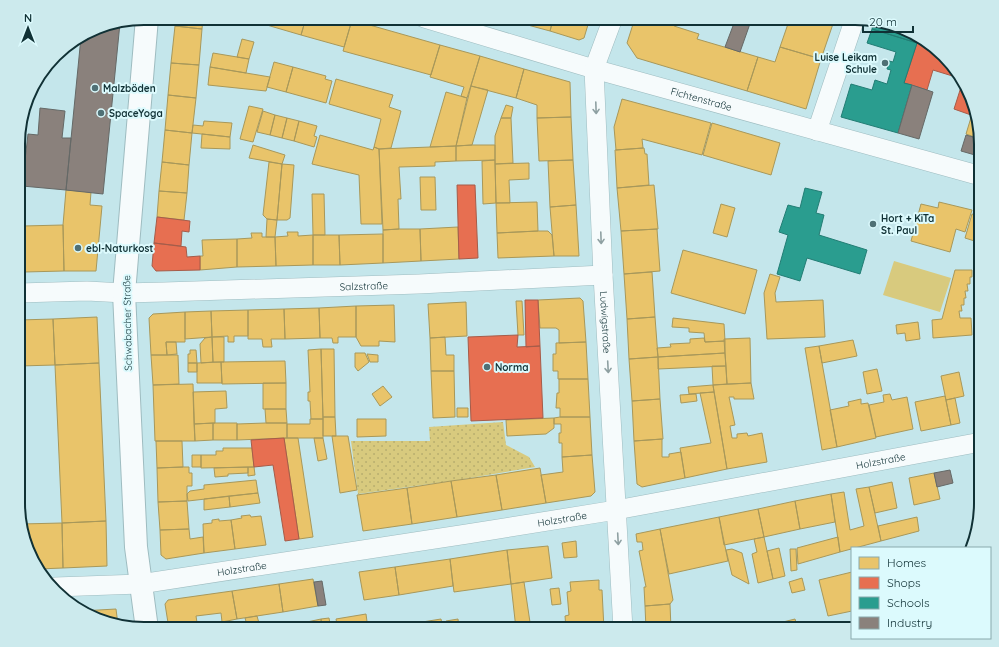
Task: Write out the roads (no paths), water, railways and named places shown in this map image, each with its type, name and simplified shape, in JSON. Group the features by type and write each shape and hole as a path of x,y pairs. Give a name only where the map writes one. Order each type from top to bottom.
{"main road":[{"name":"Schwabacher Straße","path":"146,25 124,293 136,547 146,622"}],"street":[{"name":"Fichtenstraße","path":"447,25 594,69 974,174"},
{"name":"Ludwigstraße","path":"610,25 594,69 603,275 623,622"},
{"path":"818,131 853,25"},
{"name":"Salzstraße","path":"25,293 87,291 124,293 419,284 603,275"},
{"name":"Holzstraße","path":"61,587 140,584 616,510 974,443"}],"place":[{"name":"Luise Leikam Schule","path":"885,63"},
{"name":"Malzböden","path":"95,88"},
{"name":"SpaceYoga","path":"101,113"},
{"name":"Hort + KiTa St. Paul","path":"873,224"},
{"name":"ebl-Naturkost","path":"78,248"},
{"name":"Norma","path":"487,367"}]}
